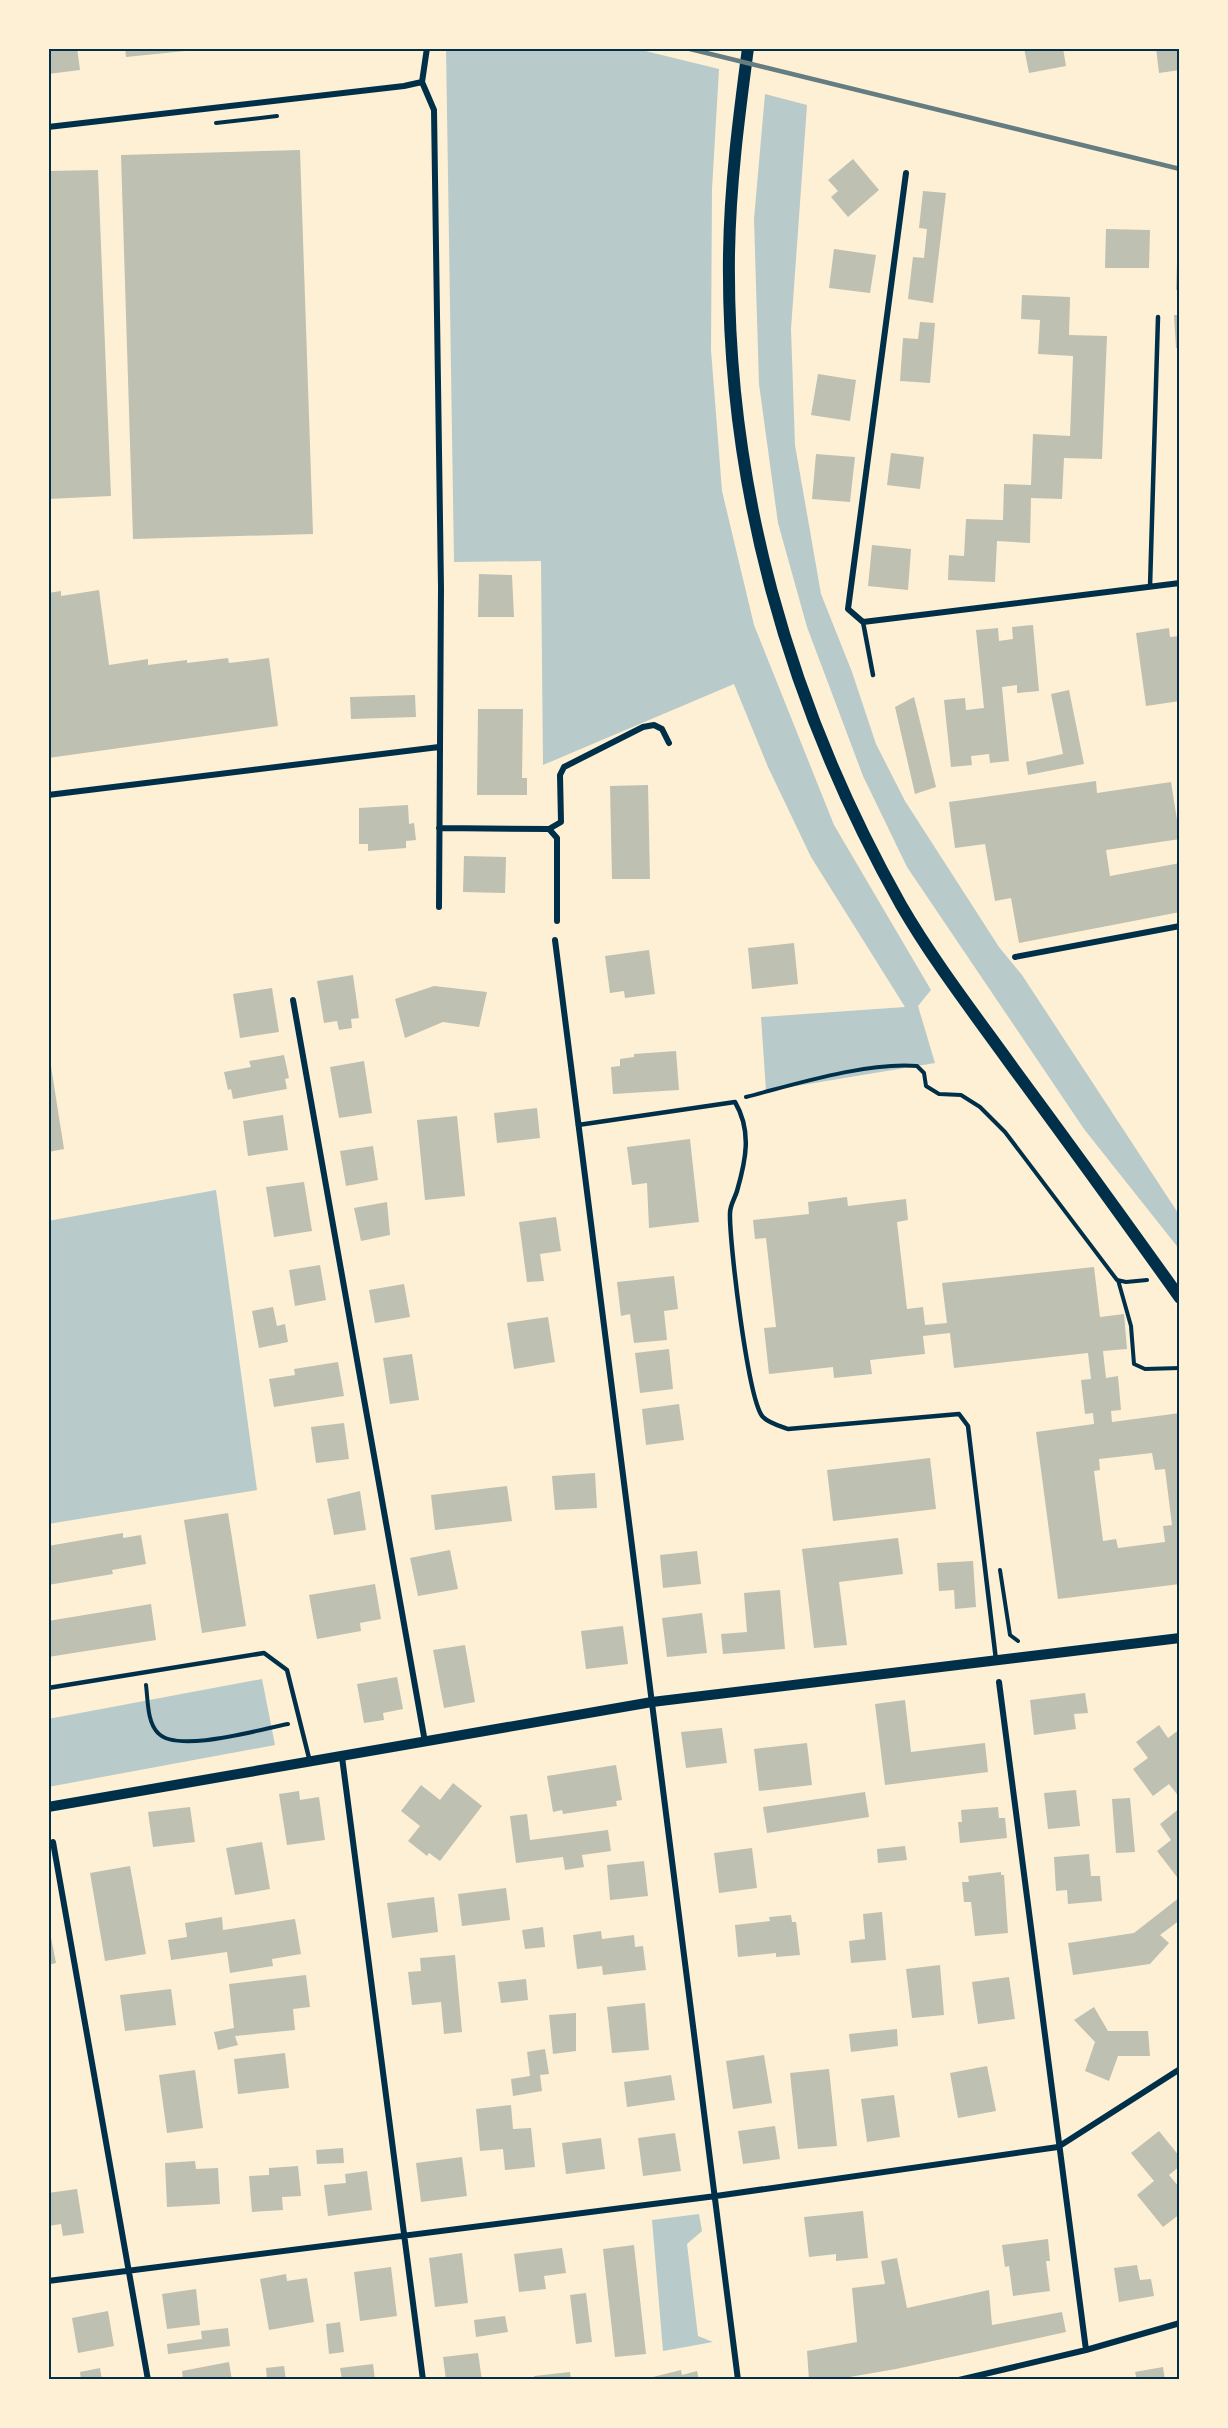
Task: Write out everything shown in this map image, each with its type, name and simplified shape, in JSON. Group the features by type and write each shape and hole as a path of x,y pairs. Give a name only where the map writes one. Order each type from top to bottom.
{"main road":[{"path":"748,48 731,197 729,256 734,386 751,512 767,579 815,727 837,777 903,907 973,1012 1180,1298"}],"street":[{"path":"427,48 422,82 434,110 441,588 439,907"},
{"path":"48,127 258,104 422,82"},
{"path":"906,173 848,609 863,622 1180,584"},
{"path":"439,828 549,829 561,822 560,776 564,767 642,727 654,725 662,729 669,743"},
{"path":"48,795 439,747"},
{"path":"549,829 557,838 557,921"},
{"path":"1015,957 1180,926"},
{"path":"555,940 738,2380"},
{"path":"293,1000 425,1742"},
{"path":"48,1807 652,1702 1180,1638"},
{"path":"999,1682 1033,1925 1058,2147 1086,2350"},
{"path":"342,1757 423,2380"},
{"path":"53,1842 148,2380"},
{"path":"48,2281 716,2196 1058,2147 1180,2069"},
{"path":"959,2380 1086,2350 1180,2323"}],"lane":[{"path":"1150,587 1158,317"},
{"path":"863,622 873,675"},
{"path":"578,1125 735,1102 744,1123 747,1155 730,1210 730,1226 753,1394 762,1416 788,1429 959,1414 968,1426 996,1660"},
{"path":"48,1688 264,1653 287,1670 311,1763"}],"path":[{"path":"735,1102 818,1079 885,1068 917,1066 924,1073 926,1086 939,1094 962,1095 980,1107 1005,1132 1117,1280 1131,1326 1134,1364 1145,1369 1180,1368"},
{"path":"1117,1280 1126,1282 1151,1279"},
{"path":"999,1560 1010,1635 1018,1641 1028,1640"},
{"path":"145,1672 149,1714 158,1733 171,1741 189,1742 300,1722"}],"shaded area":[{"path":"446,48 633,48 719,69 712,189 711,350 722,491 754,625 834,825 931,990 918,1006 935,1063 766,1091 761,1017 905,1007 811,857 768,767 734,684 543,765 541,561 454,562"},
{"path":"765,94 807,105 791,329 795,445 821,594 852,672 876,744 905,801 999,947 1022,975 1180,1216 1180,1250 1084,1129 907,867 863,776 807,627 778,523 759,384 754,219"},
{"path":"216,1190 257,1490 48,1524 48,1221"},
{"path":"262,1679 275,1745 48,1787 48,1719"},
{"path":"699,2214 702,2231 687,2244 698,2336 713,2342 663,2351 652,2220"}],"building":[{"path":"48,48 77,48 80,70 48,74"},
{"path":"125,48 195,48 195,50 126,57"},
{"path":"1024,48 1063,48 1066,66 1029,73"},
{"path":"1156,48 1180,48 1180,70 1159,73"},
{"path":"300,150 313,534 133,539 121,155"},
{"path":"853,159 879,190 848,217 831,197 838,191 828,180"},
{"path":"98,170 111,496 48,499 48,171"},
{"path":"923,191 946,193 933,303 908,299 913,257 924,258 927,229 919,228"},
{"path":"1106,229 1150,230 1149,268 1105,268"},
{"path":"1178,236 1180,236 1180,290 1176,290"},
{"path":"834,249 876,255 870,293 829,288"},
{"path":"1022,295 1070,297 1069,335 1107,336 1102,459 1064,458 1062,499 1031,498 1030,543 997,541 995,582 948,580 949,555 964,556 966,519 1003,520 1004,484 1031,485 1033,434 1070,436 1073,356 1038,354 1040,320 1021,319"},
{"path":"1174,315 1180,315 1180,348 1176,348"},
{"path":"920,322 935,323 930,383 900,381 903,338 918,339"},
{"path":"818,374 856,380 850,421 811,415"},
{"path":"891,453 924,457 920,489 887,485"},
{"path":"816,454 855,457 850,502 812,499"},
{"path":"872,545 911,549 908,590 868,586"},
{"path":"479,574 512,575 514,617 478,617"},
{"path":"99,590 109,665 148,659 148,665 187,660 187,663 228,658 229,663 269,658 278,726 48,758 48,593 61,591 61,596"},
{"path":"1033,625 1039,691 1017,693 1017,685 1002,687 1009,761 990,763 989,754 971,756 972,765 951,767 944,700 965,698 966,710 984,708 976,630 998,628 999,641 1013,639 1012,627"},
{"path":"1169,628 1170,637 1180,636 1180,701 1146,706 1136,633"},
{"path":"1069,690 1084,764 1028,775 1026,762 1063,754 1051,694"},
{"path":"415,695 416,717 351,719 350,697"},
{"path":"914,697 936,787 915,794 895,707"},
{"path":"478,709 523,709 522,778 527,778 527,795 477,795"},
{"path":"1096,781 1097,793 1171,782 1180,839 1106,850 1110,876 1180,863 1180,912 1019,943 1011,898 995,901 985,844 955,848 949,802"},
{"path":"648,785 650,879 612,879 610,786"},
{"path":"408,805 409,824 414,823 416,840 406,841 406,848 368,851 368,844 359,844 359,808"},
{"path":"464,856 506,857 505,893 463,892"},
{"path":"794,943 798,984 752,989 748,948"},
{"path":"649,950 655,994 625,998 624,991 610,993 605,956"},
{"path":"353,975 359,1018 351,1019 352,1028 339,1030 337,1021 324,1023 317,981"},
{"path":"434,986 487,992 479,1027 443,1022 405,1038 395,999"},
{"path":"272,988 279,1032 240,1038 233,994"},
{"path":"48,1047 64,1149 48,1152"},
{"path":"676,1051 679,1090 613,1094 611,1067 620,1066 620,1059 634,1057 634,1054"},
{"path":"284,1055 289,1078 285,1079 287,1089 233,1099 231,1089 228,1090 224,1072 251,1067 249,1061"},
{"path":"364,1061 372,1113 339,1118 330,1067"},
{"path":"537,1108 540,1138 497,1143 494,1113"},
{"path":"283,1115 288,1150 248,1156 243,1121"},
{"path":"457,1116 465,1196 425,1200 417,1120"},
{"path":"690,1139 699,1222 649,1228 647,1183 632,1185 627,1147"},
{"path":"373,1146 378,1180 346,1186 340,1151"},
{"path":"304,1182 312,1231 274,1237 266,1187"},
{"path":"847,1197 848,1206 906,1199 908,1220 897,1222 907,1309 923,1307 925,1325 947,1323 942,1283 1094,1267 1100,1317 1124,1314 1127,1349 1103,1351 1106,1378 1118,1376 1121,1410 1111,1411 1112,1422 1180,1413 1180,1584 1058,1599 1036,1432 1094,1424 1093,1413 1085,1414 1081,1380 1091,1379 1088,1353 954,1368 950,1333 923,1336 925,1354 870,1360 872,1374 834,1378 833,1367 769,1374 764,1328 776,1327 766,1238 755,1239 753,1220 809,1214 808,1202","holes":["1152,1453 1155,1470 1165,1469 1172,1525 1163,1526 1165,1542 1118,1548 1116,1539 1103,1541 1094,1471 1100,1470 1099,1459"]},
{"path":"387,1202 390,1235 361,1241 354,1208"},
{"path":"556,1217 561,1251 540,1254 544,1281 527,1282 519,1222"},
{"path":"320,1265 326,1300 295,1306 289,1270"},
{"path":"674,1276 678,1309 664,1311 667,1340 634,1343 630,1314 621,1316 617,1282"},
{"path":"404,1284 410,1317 375,1323 369,1290"},
{"path":"273,1307 277,1326 285,1324 288,1342 259,1348 252,1311"},
{"path":"548,1317 555,1362 514,1369 507,1323"},
{"path":"669,1349 673,1389 640,1393 635,1353"},
{"path":"412,1354 419,1400 390,1404 383,1358"},
{"path":"338,1362 344,1396 274,1407 269,1379 295,1375 294,1369"},
{"path":"679,1404 684,1440 646,1445 642,1409"},
{"path":"344,1423 349,1459 316,1463 311,1427"},
{"path":"930,1458 936,1509 833,1521 827,1470"},
{"path":"595,1473 597,1508 555,1510 552,1476"},
{"path":"507,1486 512,1521 435,1530 431,1495"},
{"path":"360,1491 366,1530 334,1535 327,1499"},
{"path":"228,1513 246,1626 202,1633 184,1520"},
{"path":"123,1533 123,1538 141,1535 146,1564 112,1570 113,1574 48,1585 48,1546"},
{"path":"898,1538 903,1574 839,1582 847,1645 814,1648 802,1549"},
{"path":"450,1550 458,1589 418,1596 410,1558"},
{"path":"697,1551 701,1584 663,1588 660,1555"},
{"path":"973,1561 976,1607 955,1609 954,1590 939,1591 937,1563"},
{"path":"375,1584 381,1619 360,1623 361,1631 317,1639 309,1595"},
{"path":"780,1590 785,1649 723,1654 721,1634 747,1632 744,1593"},
{"path":"151,1604 156,1640 48,1657 48,1621"},
{"path":"702,1613 707,1653 667,1657 662,1618"},
{"path":"623,1626 628,1664 586,1669 581,1631"},
{"path":"465,1645 475,1702 444,1708 433,1650"},
{"path":"397,1677 403,1709 383,1713 384,1720 364,1723 357,1684"},
{"path":"1085,1693 1088,1713 1074,1714 1076,1729 1034,1735 1030,1700"},
{"path":"905,1700 911,1752 985,1743 988,1772 885,1785 875,1704"},
{"path":"1159,1725 1168,1738 1180,1729 1180,1798 1169,1784 1153,1796 1133,1769 1148,1758 1136,1742"},
{"path":"722,1728 727,1763 686,1768 681,1732"},
{"path":"807,1743 812,1785 759,1791 754,1749"},
{"path":"616,1765 622,1800 616,1801 617,1806 563,1814 562,1810 553,1812 547,1776"},
{"path":"453,1783 482,1806 440,1861 429,1853 427,1856 408,1841 420,1826 401,1811 421,1785 440,1800"},
{"path":"1076,1790 1080,1826 1048,1829 1044,1793"},
{"path":"299,1791 300,1800 319,1797 325,1840 287,1845 279,1794"},
{"path":"865,1792 869,1817 767,1833 763,1807"},
{"path":"1130,1798 1135,1852 1116,1853 1112,1799"},
{"path":"190,1807 195,1842 153,1847 148,1812"},
{"path":"998,1807 999,1818 1005,1818 1007,1838 960,1843 958,1822 962,1822 961,1810"},
{"path":"1180,1808 1180,1875 1177,1877 1157,1851 1171,1840 1160,1824"},
{"path":"527,1814 530,1840 608,1830 611,1851 582,1855 584,1867 565,1870 563,1857 516,1863 510,1816"},
{"path":"262,1842 270,1889 235,1895 226,1848"},
{"path":"905,1846 907,1860 878,1863 877,1849"},
{"path":"752,1848 757,1888 719,1893 714,1853"},
{"path":"1089,1854 1091,1876 1100,1876 1102,1901 1068,1904 1067,1890 1056,1891 1054,1857"},
{"path":"644,1861 648,1896 610,1900 607,1865"},
{"path":"130,1866 146,1954 105,1961 90,1873"},
{"path":"1001,1872 1001,1875 1004,1875 1008,1933 975,1936 971,1902 964,1902 962,1882 969,1882 968,1876"},
{"path":"506,1888 510,1920 462,1926 458,1894"},
{"path":"434,1897 438,1932 392,1938 387,1903"},
{"path":"1180,1897 1180,1920 1160,1935 1169,1943 1150,1964 1073,1975 1068,1943 1134,1933"},
{"path":"882,1912 886,1960 851,1963 849,1941 865,1939 863,1914"},
{"path":"791,1915 792,1922 796,1922 800,1955 776,1957 776,1953 738,1957 735,1925 770,1921 769,1917"},
{"path":"222,1917 223,1930 295,1919 301,1954 272,1959 273,1966 230,1973 227,1952 171,1960 168,1940 187,1937 185,1923"},
{"path":"48,1922 56,1963 48,1965"},
{"path":"543,1927 545,1947 525,1949 522,1930"},
{"path":"601,1931 602,1939 634,1935 635,1947 643,1946 646,1970 603,1975 602,1966 577,1969 573,1935"},
{"path":"455,1955 462,2032 444,2034 441,2002 412,2005 408,1972 421,1971 420,1958"},
{"path":"940,1965 944,2015 912,2018 906,1969"},
{"path":"306,1975 310,2007 293,2009 295,2030 235,2036 238,2045 218,2050 214,2032 234,2028 229,1984"},
{"path":"1009,1977 1015,2019 978,2024 972,1982"},
{"path":"526,1979 528,2000 501,2003 498,1982"},
{"path":"171,1989 176,2025 125,2031 120,1995"},
{"path":"645,2003 649,2050 612,2053 607,2007"},
{"path":"1094,2007 1108,2031 1148,2031 1150,2056 1118,2056 1109,2081 1085,2071 1095,2042 1074,2020"},
{"path":"576,2013 576,2051 553,2054 549,2015"},
{"path":"897,2029 898,2046 851,2052 849,2034"},
{"path":"545,2049 549,2074 540,2075 542,2091 513,2096 511,2079 530,2076 527,2052"},
{"path":"285,2053 289,2088 238,2094 234,2059"},
{"path":"764,2055 772,2103 733,2109 726,2061"},
{"path":"987,2066 996,2111 958,2118 950,2073"},
{"path":"829,2069 837,2146 798,2149 790,2073"},
{"path":"195,2070 203,2128 167,2133 159,2075"},
{"path":"671,2075 675,2100 627,2107 624,2082"},
{"path":"894,2095 900,2137 867,2142 861,2099"},
{"path":"511,2105 513,2129 531,2128 535,2167 505,2170 503,2149 480,2151 476,2109"},
{"path":"775,2126 780,2159 743,2164 738,2131"},
{"path":"1159,2131 1180,2157 1180,2166 1169,2175 1180,2188 1180,2214 1163,2227 1137,2195 1154,2181 1131,2153"},
{"path":"675,2133 681,2171 643,2176 638,2138"},
{"path":"601,2138 605,2169 566,2174 562,2143"},
{"path":"343,2148 344,2163 317,2164 316,2150"},
{"path":"462,2157 467,2196 421,2202 416,2163"},
{"path":"195,2161 196,2169 218,2168 220,2204 167,2207 165,2163"},
{"path":"298,2166 301,2196 282,2197 283,2210 252,2212 249,2176 269,2175 269,2168"},
{"path":"367,2171 372,2210 328,2216 324,2185 346,2183 345,2174"},
{"path":"77,2189 84,2233 63,2236 61,2224 48,2226 48,2193"},
{"path":"863,2211 868,2258 836,2261 836,2254 809,2257 804,2217"},
{"path":"1048,2239 1050,2261 1046,2261 1050,2291 1013,2296 1009,2266 1005,2267 1002,2245"},
{"path":"634,2245 646,2354 615,2357 603,2249"},
{"path":"562,2248 566,2273 544,2276 546,2289 519,2292 514,2254"},
{"path":"462,2253 468,2303 435,2307 429,2258"},
{"path":"897,2258 907,2308 989,2290 992,2325 1062,2312 1066,2332 896,2369 832,2380 809,2380 807,2351 857,2342 852,2288 885,2284 881,2261"},
{"path":"1137,2265 1140,2280 1151,2279 1154,2296 1119,2302 1114,2268"},
{"path":"391,2267 397,2316 360,2321 354,2272"},
{"path":"286,2274 287,2281 307,2278 314,2322 269,2330 260,2279"},
{"path":"196,2289 200,2325 167,2329 162,2294"},
{"path":"586,2293 592,2342 576,2344 570,2295"},
{"path":"108,2311 114,2346 78,2353 72,2318"},
{"path":"505,2316 508,2332 476,2337 474,2320"},
{"path":"340,2322 344,2352 329,2354 326,2324"},
{"path":"228,2328 230,2346 168,2354 167,2344 202,2339 201,2331"},
{"path":"478,2353 482,2380 446,2380 443,2357"},
{"path":"229,2362 232,2380 183,2380 182,2371"},
{"path":"373,2364 375,2380 342,2380 340,2368"},
{"path":"284,2366 286,2380 267,2380 266,2368"},
{"path":"1163,2367 1165,2380 1137,2380 1135,2372"},
{"path":"100,2368 102,2380 81,2380 80,2372"},
{"path":"681,2370 682,2375 697,2371 699,2380 641,2380"},
{"path":"570,2372 571,2380 535,2380 534,2376"}],"railway":[{"path":"686,48 1180,169"}]}
